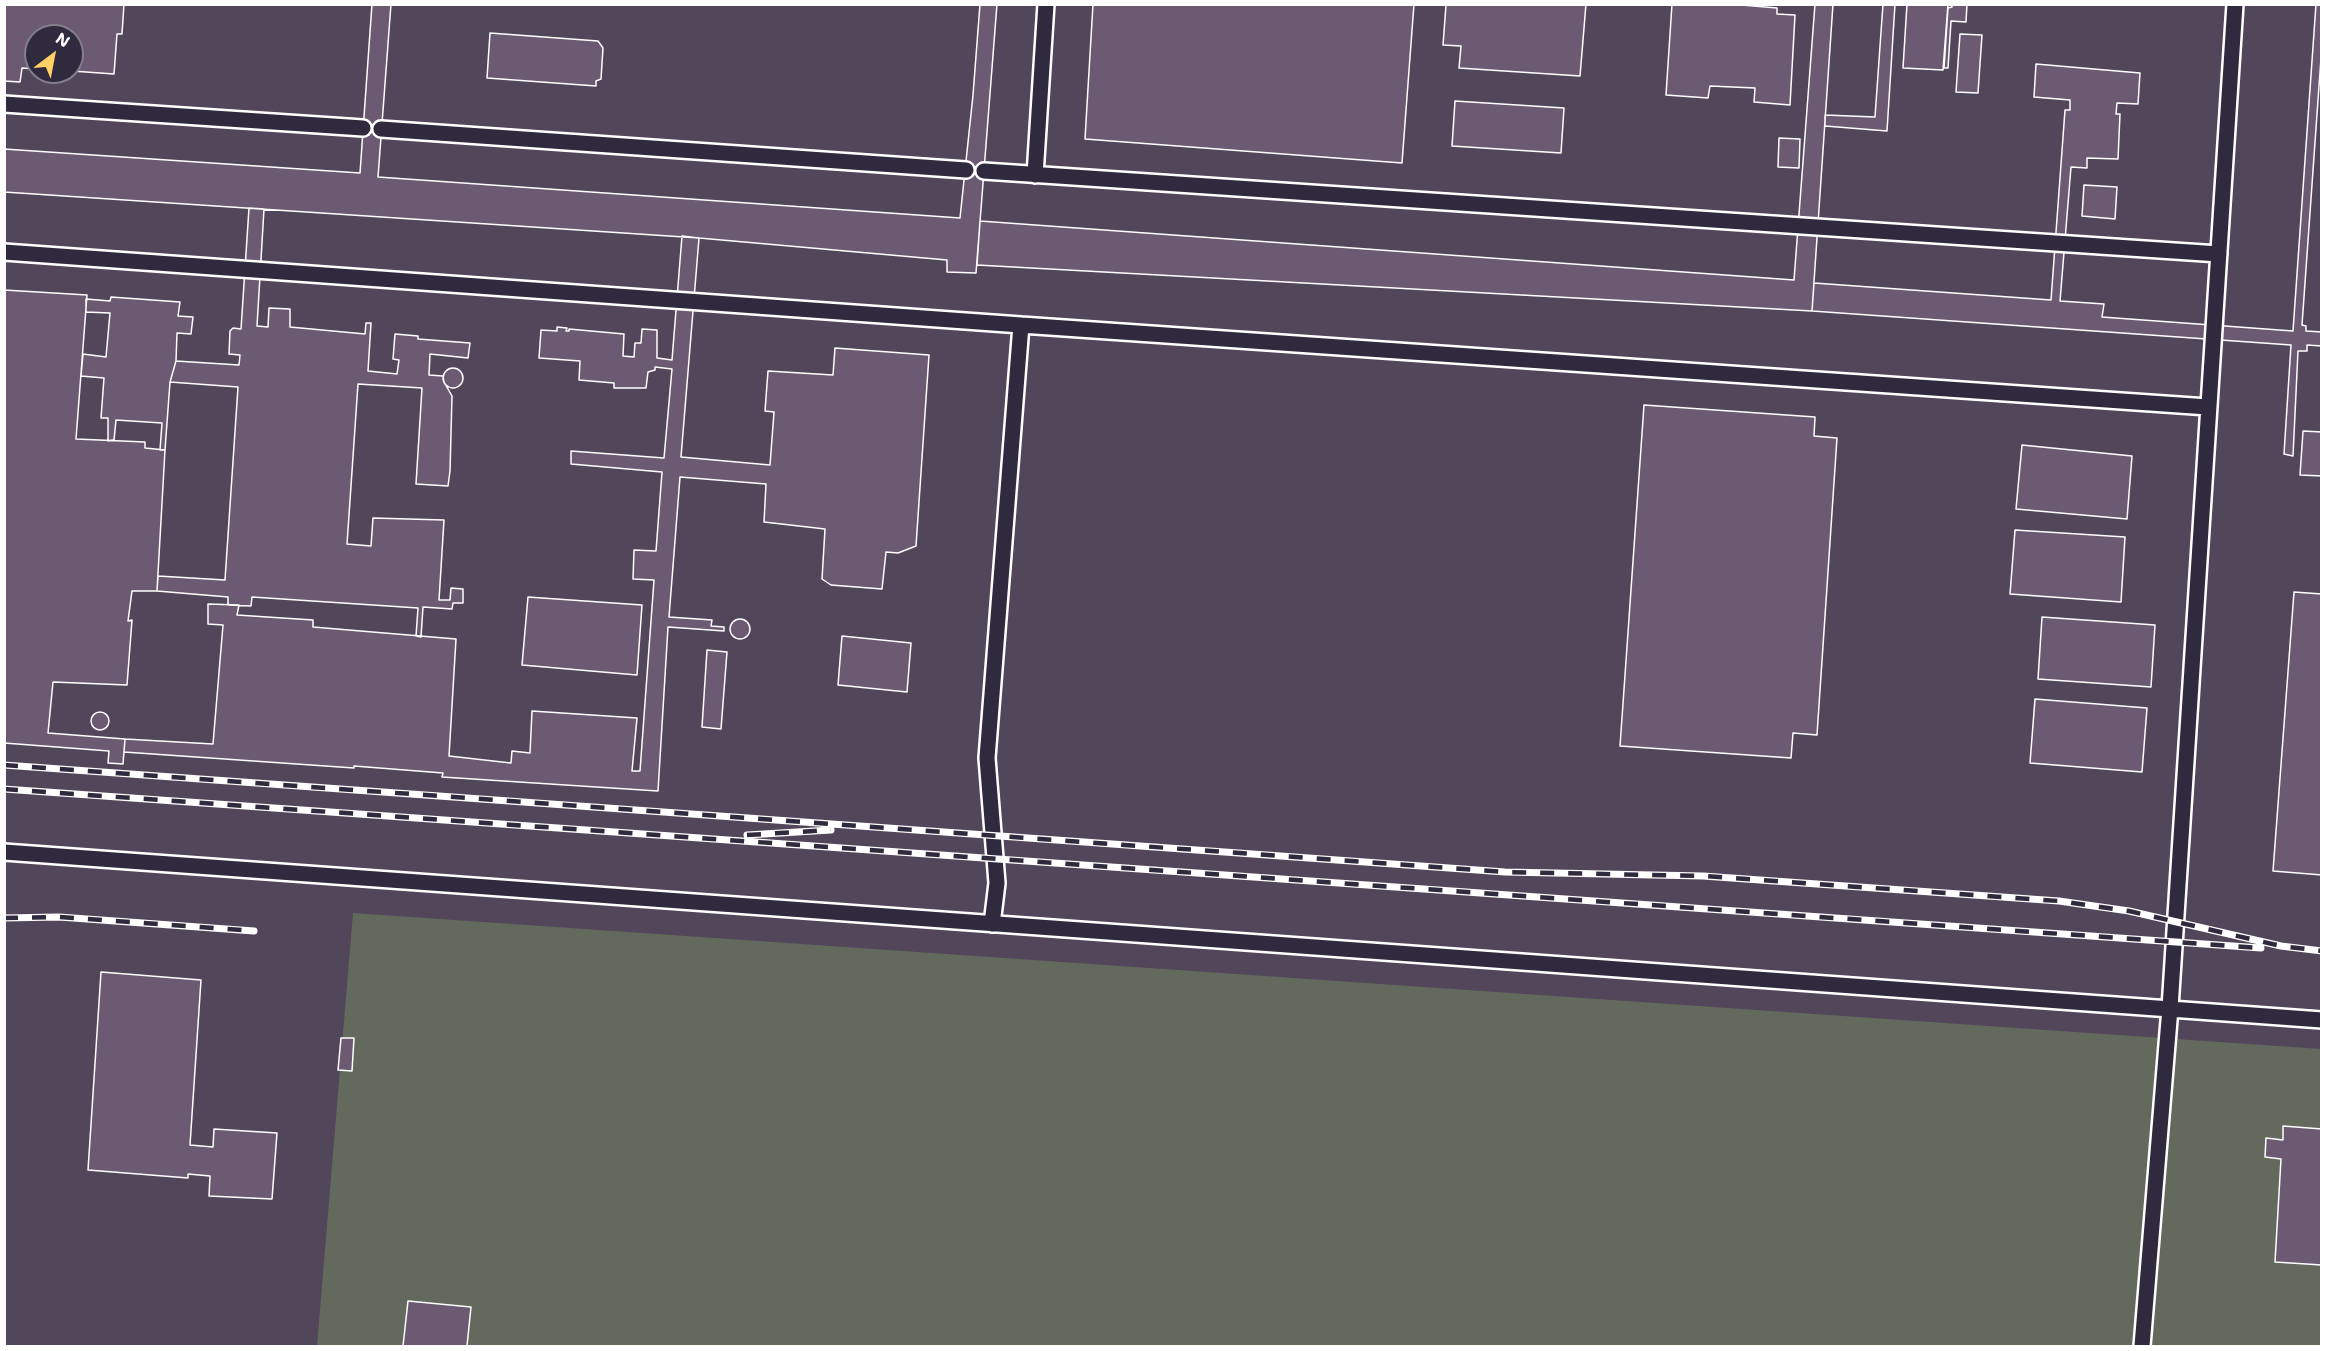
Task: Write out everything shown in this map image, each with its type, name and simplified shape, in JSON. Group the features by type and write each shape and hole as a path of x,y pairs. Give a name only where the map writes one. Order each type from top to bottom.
{"lane":[{"path":"1035,175 1046,4"},
{"path":"2142,1347 2170,1008 2235,4"},
{"path":"4,104 363,128"},
{"path":"381,129 966,170"},
{"path":"984,171 2219,254"},
{"path":"4,252 1021,325 2208,406"},
{"path":"992,924 997,883 987,758 1021,325"},
{"path":"4,852 2322,1020"}],"shaded area":[{"path":"5,5 2321,5 2321,1346 5,1346"}],"green space":[{"path":"353,913 2321,1049 2321,1346 317,1346"}],"building":[{"path":"4,4 124,4 122,34 117,34 114,74 84,72 84,24 24,24 24,68 22,68 20,82 4,81"},
{"path":"372,4 391,4 378,177 960,218 980,4 997,4 976,273 947,272 947,260 699,238 4,192 4,149 360,173"},
{"path":"1093,4 1414,4 1402,163 1085,139"},
{"path":"1586,4 1580,76 1459,68 1461,46 1443,45 1446,5"},
{"path":"1672,4 1730,4 1777,8 1777,14 1795,15 1790,105 1754,102 1755,88 1710,86 1708,98 1666,95"},
{"path":"1815,4 1833,4 1812,311 977,265 980,221 1794,280"},
{"path":"1883,4 1895,4 1887,131 1825,126 1825,115 1875,117"},
{"path":"1907,4 1948,4 1943,70 1903,68"},
{"path":"1952,4 1967,4 1966,22 1951,21 1948,68 1944,68 1948,8 1952,7"},
{"path":"2316,4 2322,4 2322,44 2302,325 2306,326 2306,331 2322,332 2322,346 2307,345 2307,351 2298,351 2293,456 2284,454 2291,345 1812,311 1814,283 2051,300 2065,110 2070,110 2070,100 2034,97 2036,64 2140,73 2138,104 2117,103 2116,114 2120,114 2118,159 2087,158 2087,168 2071,167 2060,301 2104,304 2102,317 2293,331"},
{"path":"490,33 598,41 603,48 601,79 596,81 596,86 487,78"},
{"path":"1960,34 1982,35 1978,93 1956,92"},
{"path":"1455,101 1564,108 1561,153 1452,146"},
{"path":"1779,138 1800,139 1799,168 1778,167"},
{"path":"2084,185 2117,187 2115,219 2082,216"},
{"path":"249,208 264,209 257,326 268,327 269,308 290,309 290,327 365,334 366,323 371,323 368,371 397,374 399,360 393,359 395,334 418,336 418,339 470,343 468,358 430,354 429,375 443,376 452,396 448,486 416,484 422,388 358,384 347,544 371,546 373,518 444,520 439,600 450,600 451,588 463,589 463,603 453,603 452,609 423,607 421,637 416,636 418,608 252,597 251,606 228,605 228,597 157,591 158,576 225,580 238,387 170,382 176,361 239,365 240,355 229,354 230,331 233,328 241,329"},
{"path":"682,236 699,238 681,457 770,465 774,412 765,411 768,371 833,375 835,348 929,355 916,546 898,553 886,552 882,589 831,585 822,579 825,529 764,522 766,484 680,477 669,617 712,620 711,626 724,627 724,631 668,627 658,791 442,777 443,773 354,766 354,768 124,752 125,739 213,744 223,625 208,624 208,604 239,605 237,615 313,620 313,627 456,639 449,756 511,763 512,751 530,753 532,711 637,718 632,771 640,771 654,580 633,579 634,550 656,551 662,472 571,464 571,451 664,458 672,369 655,367 655,370 648,372 646,388 614,388 614,383 579,380 580,361 539,358 541,330 557,331 557,327 567,328 566,331 569,329 624,334 623,356 634,357 635,343 641,343 642,329 657,330 657,358 672,360"},
{"path":"4,290 87,295 76,439 145,442 145,448 165,450 157,591 132,591 128,621 132,620 127,685 53,682 48,733 125,739 123,764 108,763 109,751 4,743"},
{"path":"111,297 180,302 178,316 193,317 191,334 177,333 176,361 170,382 165,450 160,450 162,423 116,420 114,440 108,441 108,418 101,418 104,378 81,376 83,354 106,357 110,313 86,312 86,299 110,301"},
{"path":"453,368 460,371 463,378 460,385 453,388 446,385 443,378 446,371"},
{"path":"1644,405 1815,417 1814,436 1837,438 1817,735 1793,733 1791,758 1620,746"},
{"path":"2303,431 2322,432 2322,476 2300,475"},
{"path":"2022,445 2132,456 2127,519 2016,509"},
{"path":"2015,530 2125,537 2121,602 2010,594"},
{"path":"2294,592 2322,594 2322,875 2273,871"},
{"path":"528,597 642,605 637,675 522,665"},
{"path":"2042,617 2155,625 2151,687 2038,679"},
{"path":"740,619 747,622 750,629 747,636 740,639 733,636 730,629 733,622"},
{"path":"842,636 911,643 907,692 838,685"},
{"path":"707,650 727,652 721,729 702,727"},
{"path":"2035,699 2147,708 2142,772 2030,763"},
{"path":"100,712 106,715 109,721 106,727 100,730 94,727 91,721 94,715"},
{"path":"101,972 201,980 190,1145 213,1147 214,1129 277,1133 272,1199 209,1196 210,1176 188,1174 188,1178 88,1170"},
{"path":"341,1038 354,1038 352,1071 338,1070"},
{"path":"2283,1126 2322,1129 2322,1265 2275,1262 2281,1159 2265,1157 2266,1138 2283,1140"},
{"path":"408,1301 471,1307 467,1346 403,1346"}],"railway":[{"path":"4,765 1505,872 1703,876 2059,901 2129,911 2281,946 2322,951"},
{"path":"4,789 2261,948"},
{"path":"747,835 831,830"},
{"path":"4,918 59,917 254,931"}]}
